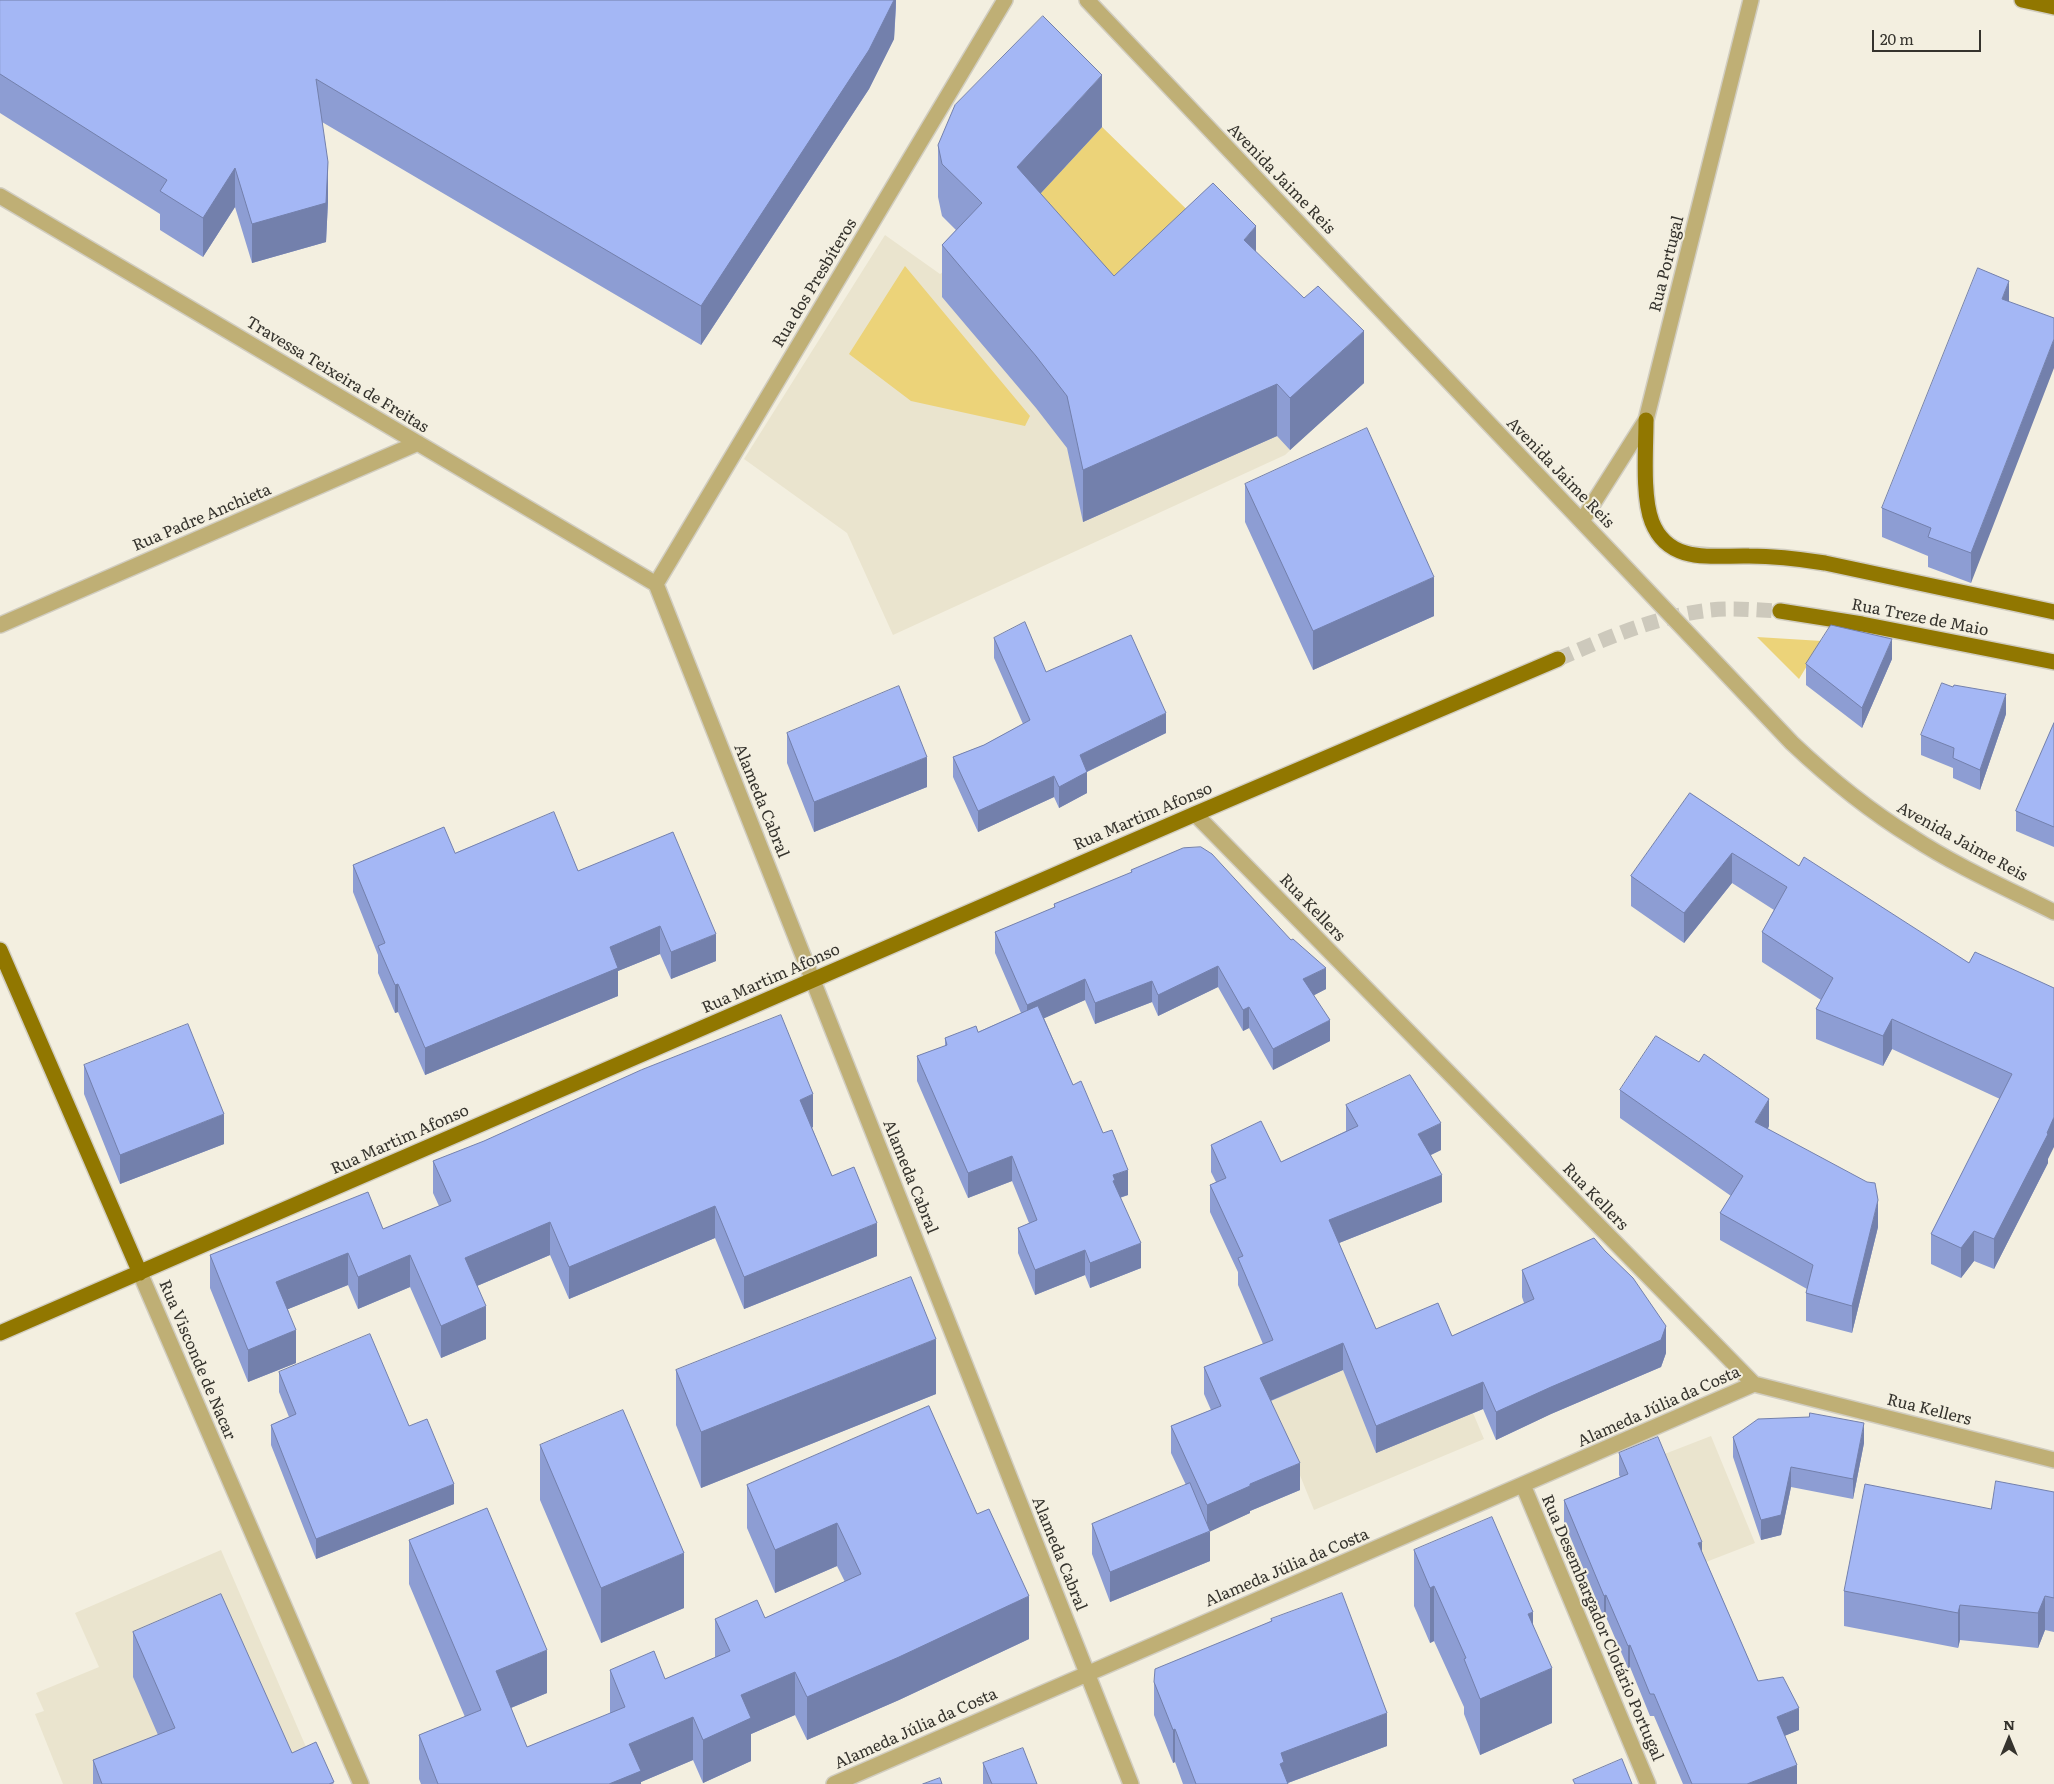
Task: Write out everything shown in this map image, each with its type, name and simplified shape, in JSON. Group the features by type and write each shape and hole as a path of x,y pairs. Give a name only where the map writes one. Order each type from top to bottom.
{"main road":[{"path":"2022,0 2054,7"},
{"path":"1646,420 1647,503 1657,532 1672,546 1682,552 1706,557 1788,557 1825,563 2054,612"},
{"name":"Rua Treze de Maio","path":"1780,611 1862,624 2054,662"},
{"name":"Rua Martim Afonso","path":"0,1333 1195,814 1558,659"},
{"name":"Rua Visconde de Nacar","path":"0,950 140,1273"}],"street":[{"name":"Rua dos Presbíteros","path":"656,584 1004,0"},
{"name":"Avenida Jaime Reis","path":"1087,0 1792,743 1847,792 1914,839 2054,912"},
{"name":"Rua Portugal","path":"1582,521 1646,420 1751,0"},
{"name":"Travessa Teixeira de Freitas","path":"0,196 656,584"},
{"name":"Rua Padre Anchieta","path":"0,625 418,443"},
{"name":"Alameda Cabral","path":"656,584 1131,1784"},
{"name":"Rua Kellers","path":"1195,814 1754,1384 2054,1460"},
{"name":"Rua Visconde de Nacar","path":"140,1273 361,1784"},
{"name":"Alameda Júlia da Costa","path":"834,1784 1754,1384"},
{"name":"Rua Desembargador Clotário Portugal","path":"1524,1485 1648,1784"}],"shaded area":[{"path":"1102,127 1364,383 1285,455 893,635 847,533 744,459 885,235 940,274 1017,219"},
{"path":"1102,127 1213,235 1114,327 1017,219"},
{"path":"905,266 1030,416 1025,426 911,401 849,354"},
{"path":"1757,637 1822,641 1799,679"},
{"path":"1438,1330 1484,1439 1314,1510 1270,1401"},
{"path":"1711,1436 1755,1543 1706,1562 1662,1455"},
{"path":"221,1550 322,1784 63,1784 35,1714 44,1711 36,1693 99,1667 75,1613"}],"building":[{"path":"0,0 894,0 869,50 701,306 316,79 328,162 326,203 252,224 235,168 203,218 160,191 167,180 0,74"},
{"path":"1043,16 1102,75 1017,167 1114,276 1213,183 1256,226 1244,240 1304,298 1318,286 1364,331 1290,398 1277,384 1083,470 1067,396 1036,356 942,245 982,203 942,164 938,145 955,105"},
{"path":"1978,268 2009,281 2002,299 2054,318 2054,339 1971,553 1928,537 1931,528 1882,508"},
{"path":"1367,428 1434,577 1313,631 1245,484"},
{"path":"1025,622 1046,672 1131,635 1166,713 1080,755 1087,772 1059,787 1054,776 978,811 953,757 984,745 1030,720 994,638"},
{"path":"1831,625 1892,639 1862,708 1806,664"},
{"path":"1942,683 1953,687 1954,685 2006,694 1980,770 1953,758 1954,748 1921,735"},
{"path":"899,686 927,757 814,802 787,733"},
{"path":"2054,723 2054,827 2016,811"},
{"path":"1690,793 1799,866 1804,857 1969,963 1975,952 2054,988 2054,1117 2048,1134 1994,1239 1974,1231 1961,1248 1931,1234 2012,1074 1892,1019 1883,1036 1816,1009 1833,978 1762,932 1787,887 1732,853 1684,913 1631,876"},
{"path":"554,812 578,871 673,832 716,934 671,952 660,926 610,947 618,968 425,1048 398,984 395,985 378,946 385,943 353,865 444,827 455,853"},
{"path":"1201,847 1212,854 1291,940 1293,939 1326,968 1303,979 1330,1020 1273,1049 1249,1007 1243,1010 1218,966 1158,995 1152,981 1095,1003 1085,979 1027,1005 995,932 1055,907 1054,904 1132,872 1131,870 1183,848"},
{"path":"1038,1006 1073,1085 1081,1081 1103,1133 1112,1130 1128,1170 1113,1175 1115,1180 1113,1181 1141,1243 1090,1263 1085,1250 1035,1270 1018,1228 1037,1220 1012,1156 968,1173 917,1056 947,1045 945,1038 976,1026 978,1032"},
{"path":"781,1015 813,1094 800,1100 832,1176 854,1167 877,1223 744,1277 715,1206 569,1267 550,1222 465,1258 486,1306 441,1326 410,1255 358,1277 348,1253 276,1282 296,1330 248,1350 210,1255 368,1192 383,1229 451,1201 433,1161 484,1141 641,1070"},
{"path":"188,1024 224,1114 120,1155 84,1065"},
{"path":"1656,1036 1699,1062 1704,1054 1769,1099 1755,1122 1867,1182 1875,1183 1878,1200 1852,1306 1806,1293 1813,1265 1720,1213 1743,1176 1620,1090"},
{"path":"1410,1075 1441,1123 1418,1134 1442,1175 1329,1220 1376,1329 1438,1303 1452,1336 1534,1299 1522,1270 1594,1238 1633,1278 1666,1326 1661,1340 1496,1412 1483,1382 1376,1426 1343,1343 1260,1378 1300,1463 1207,1505 1171,1426 1221,1406 1204,1367 1273,1340 1238,1258 1243,1256 1210,1185 1226,1178 1211,1145 1261,1121 1281,1162 1358,1126 1346,1105"},
{"path":"911,1277 936,1339 701,1432 676,1370"},
{"path":"370,1334 409,1426 427,1419 454,1484 316,1539 271,1425 296,1414 279,1372"},
{"path":"929,1406 977,1514 989,1509 1029,1596 899,1657 807,1697 795,1672 741,1695 751,1718 703,1740 693,1717 629,1744 641,1771 609,1784 438,1784 419,1735 481,1710 409,1540 487,1508 547,1650 496,1671 527,1747 625,1707 610,1670 654,1651 665,1679 730,1651 715,1619 757,1600 765,1618 861,1574 837,1523 775,1550 747,1485"},
{"path":"623,1410 684,1553 601,1588 540,1445"},
{"path":"1810,1413 1864,1423 1853,1479 1791,1467 1781,1515 1761,1520 1733,1437 1758,1419 1809,1417"},
{"path":"1658,1437 1702,1542 1698,1543 1758,1681 1783,1677 1799,1708 1777,1717 1797,1765 1747,1784 1692,1784 1654,1694 1650,1694 1630,1645 1628,1646 1606,1595 1604,1596 1564,1500 1628,1474 1619,1453"},
{"path":"1996,1481 2054,1492 2054,1598 2045,1596 2038,1613 1960,1605 1958,1613 1844,1591 1865,1484 1991,1509"},
{"path":"1190,1483 1210,1531 1110,1572 1092,1524"},
{"path":"1492,1517 1533,1612 1528,1614 1552,1668 1480,1699 1464,1659 1466,1658 1434,1586 1430,1588 1414,1550"},
{"path":"1342,1593 1387,1713 1281,1753 1284,1762 1280,1764 1288,1784 1196,1784 1175,1729 1173,1730 1154,1682 1155,1669 1272,1621 1271,1619"},
{"path":"221,1594 292,1753 316,1742 334,1782 329,1784 102,1784 93,1760 175,1728 133,1632"},
{"path":"1023,1748 1037,1784 992,1784 983,1763"},
{"path":"1622,1759 1632,1784 1575,1784 1573,1780"},
{"path":"940,1778 942,1784 923,1784"}],"tunnel":[{"path":"1558,659 1629,630 1684,614 1722,609 1780,611"}]}
